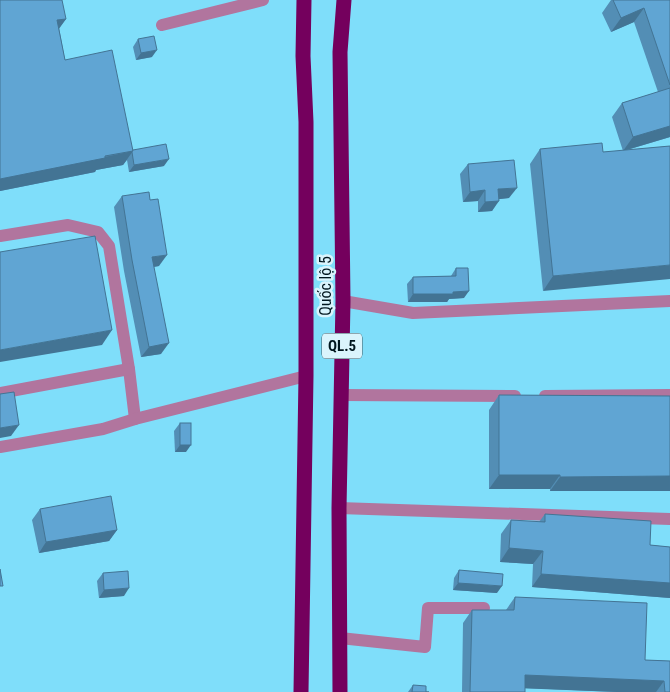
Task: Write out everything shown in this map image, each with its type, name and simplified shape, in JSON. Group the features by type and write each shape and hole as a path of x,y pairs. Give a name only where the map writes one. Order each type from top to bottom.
{"highway":[{"name":"Quốc lộ 5","path":"301,692 306,376 304,0"},
{"name":"Quốc lộ 5","path":"340,692 339,508 343,302 340,61 344,0"}],"lane":[{"path":"162,25 263,0"},
{"path":"0,236 68,225 98,232 109,246 135,419"},
{"path":"343,302 413,313 670,301"},
{"path":"0,393 129,369"},
{"path":"0,447 103,429 135,419 306,376"},
{"path":"342,395 670,395"},
{"path":"339,508 670,519"},
{"path":"340,638 425,647 428,608 484,608"}],"building":[{"path":"0,0 62,0 66,19 57,20 65,60 112,50 133,151 0,179"},
{"path":"613,0 670,0 670,85 644,8 621,18"},
{"path":"154,36 157,50 141,53 138,39"},
{"path":"670,88 670,126 633,137 622,103"},
{"path":"602,143 603,152 670,146 670,265 553,276 540,149"},
{"path":"166,144 169,159 134,165 133,150"},
{"path":"514,160 517,188 498,189 499,201 485,202 485,190 470,192 468,164"},
{"path":"149,192 150,200 158,199 167,255 152,257 169,343 149,347 122,196"},
{"path":"95,236 112,330 0,350 0,252"},
{"path":"456,268 468,268 469,291 453,292 453,294 413,294 413,277 456,276"},
{"path":"14,392 19,425 0,428 0,394"},
{"path":"499,395 670,396 670,476 560,477 560,475 499,475"},
{"path":"180,423 191,423 191,445 180,445"},
{"path":"111,496 117,530 46,542 40,509"},
{"path":"545,514 651,521 650,545 670,547 670,583 541,574 543,551 509,548 511,520 545,522"},
{"path":"0,569 3,586 0,586"},
{"path":"459,570 503,574 502,586 458,583"},
{"path":"128,571 129,588 104,590 103,573"},
{"path":"515,597 647,603 645,660 670,661 670,692 665,692 664,681 525,675 525,692 470,692 472,610 514,610"},
{"path":"413,685 426,686 426,692 412,692"}]}
